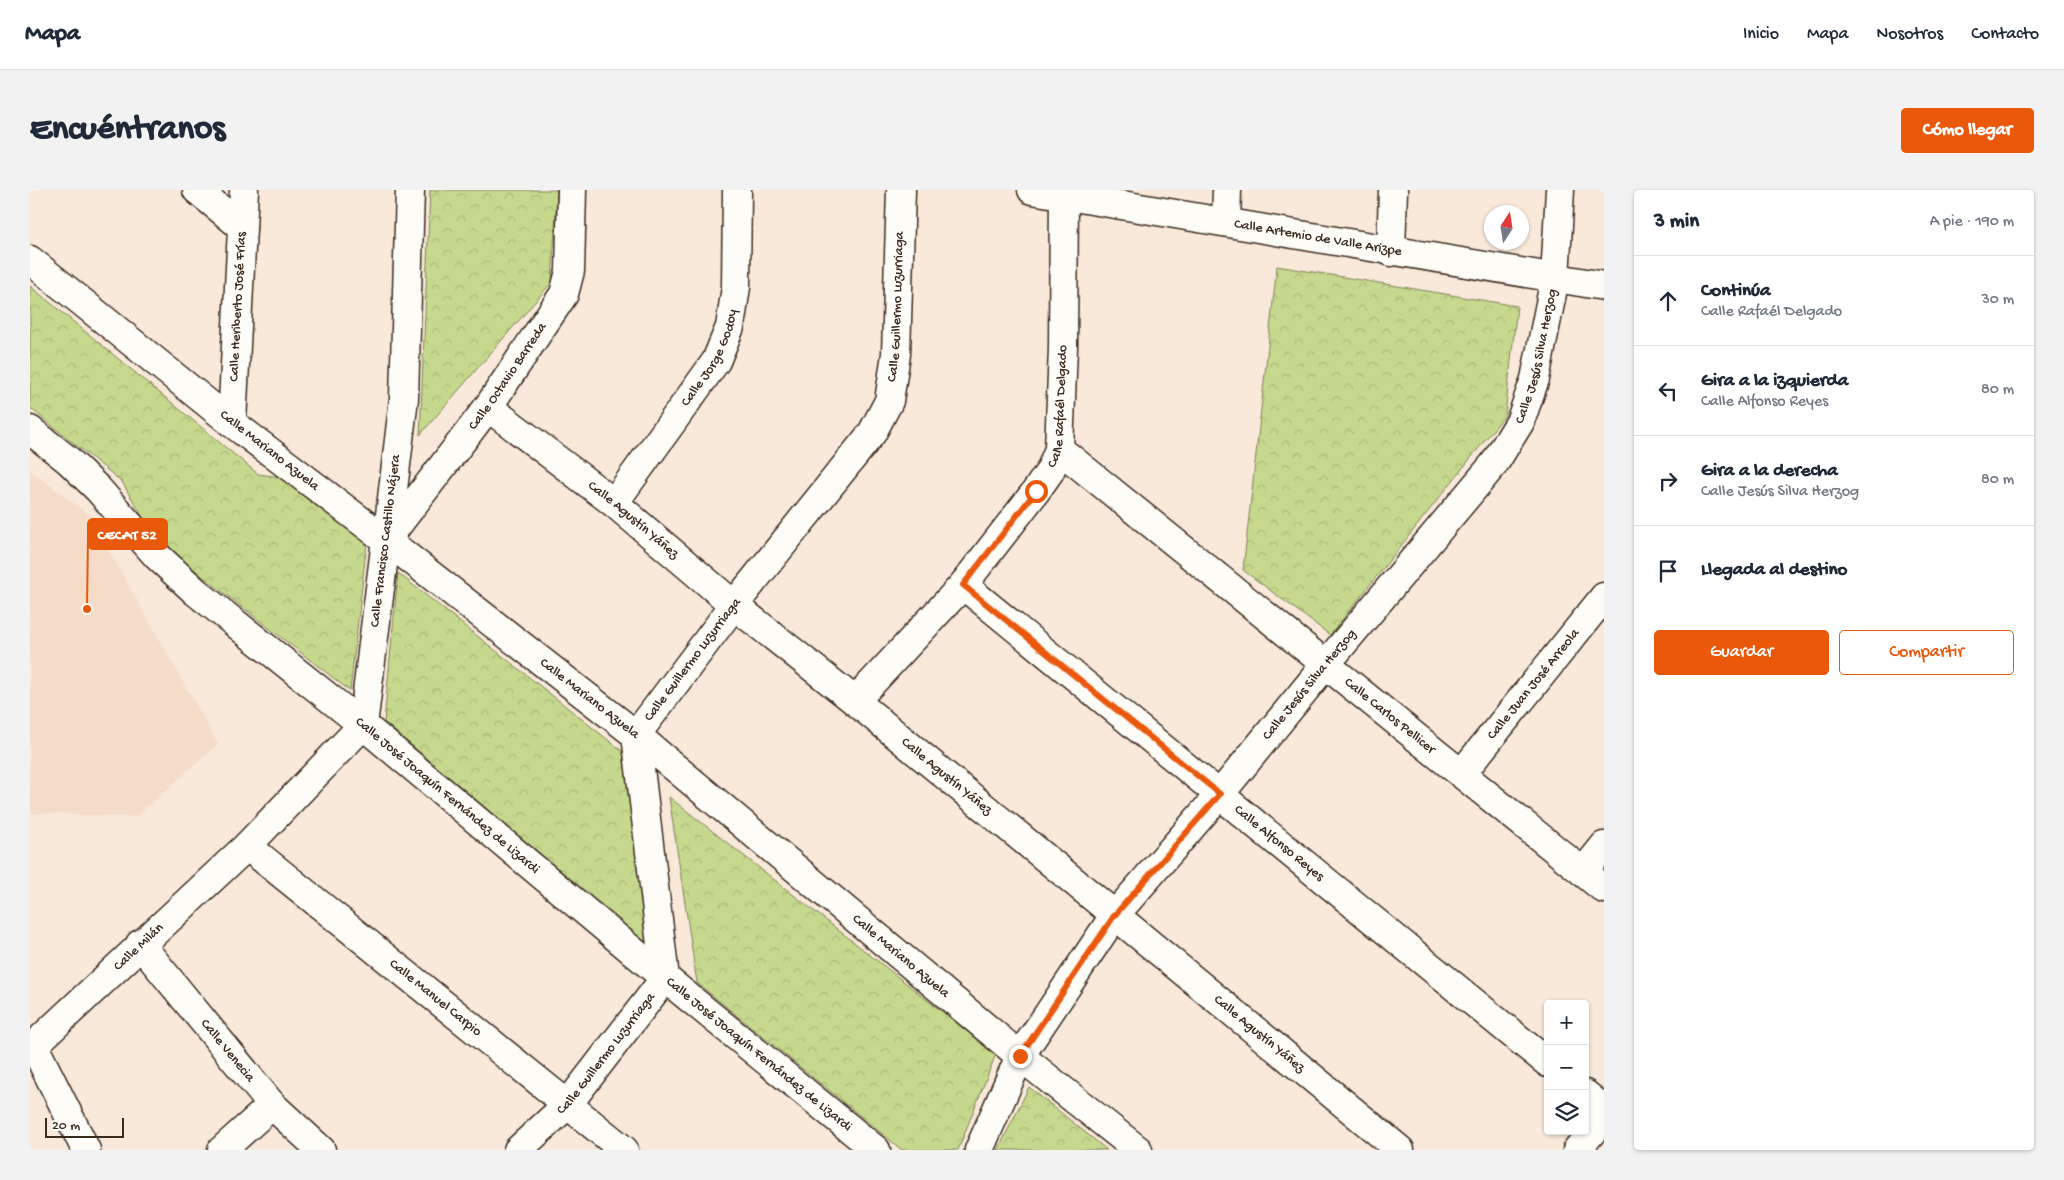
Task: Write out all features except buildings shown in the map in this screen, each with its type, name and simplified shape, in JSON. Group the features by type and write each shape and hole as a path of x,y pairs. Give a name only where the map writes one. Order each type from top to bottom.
{"street":[{"path":"197,190 242,227"},
{"name":"Calle Heriberto José Frías","path":"232,423 244,190"},
{"name":"Calle Francisco Castillo Nájera","path":"363,725 404,398 410,190"},
{"name":"Calle Octavio Barreda","path":"386,540 488,407 564,294 570,272 572,190"},
{"name":"Calle Jorge Godoy","path":"614,503 716,361 730,327 736,287 736,190"},
{"name":"Calle Guillermo Luzurriaga","path":"518,1150 568,1104 665,978 636,735 734,605 872,433 889,401 896,354 901,190"},
{"name":"Calle Artemio de Valle Arizpe","path":"1032,190 1064,193 1391,252 1604,286"},
{"path":"1226,222 1227,190"},
{"path":"1391,252 1393,190"},
{"name":"Calle Jesús Silva Herzog","path":"980,1150 1020,1056 1114,916 1220,794 1494,464 1520,422 1535,379 1555,278 1560,190"},
{"name":"Calle Rafaél Delgado","path":"855,701 963,585 1036,491 1050,470 1059,449 1063,348 1064,193"},
{"name":"Calle Mariano Azuela","path":"30,260 232,423 386,540 636,735 1020,1056 1138,1150"},
{"name":"Calle Agustín Yáñez","path":"488,407 614,503 734,605 855,701 1400,1150"},
{"name":"Calle José Joaquín Fernández de Lizardi","path":"30,430 98,489 157,556 196,592 363,725 665,978 876,1150"},
{"name":"Calle Carlos Pellicer","path":"1059,449 1462,772 1604,889"},
{"name":"Calle Alfonso Reyes","path":"963,585 1544,1060"},
{"name":"Calle Juan José Arreola","path":"1462,772 1604,596"},
{"path":"247,846 363,725"},
{"name":"Calle Milán","path":"32,1048 140,944 247,846"},
{"name":"Calle Manuel Carpio","path":"247,846 624,1150"},
{"path":"1583,872 1604,846"},
{"name":"Calle Venecia","path":"140,944 272,1105 321,1150"},
{"path":"32,1048 86,1150"},
{"path":"1589,1097 1604,1110"},
{"path":"222,1150 272,1105"},
{"path":"1577,1150 1604,1117"}],"shaded area":[{"path":"30,470 101,524 102,538 218,744 136,817 30,813"}],"green space":[{"path":"430,190 557,190 552,282 420,435"},
{"path":"1277,266 1517,306 1505,415 1330,635 1243,570"},
{"path":"30,286 258,474 289,478 367,542 350,691 156,540 122,482 30,408"},
{"path":"398,573 627,755 654,950 384,722"},
{"path":"669,797 996,1054 958,1150 902,1150 697,983"},
{"path":"1029,1087 1107,1150 998,1150"}],"place":[{"name":"CECAT 52","path":"87,609"}],"route":[{"path":"1020,1056 1114,916 1220,794 963,585 1036,491"}]}
